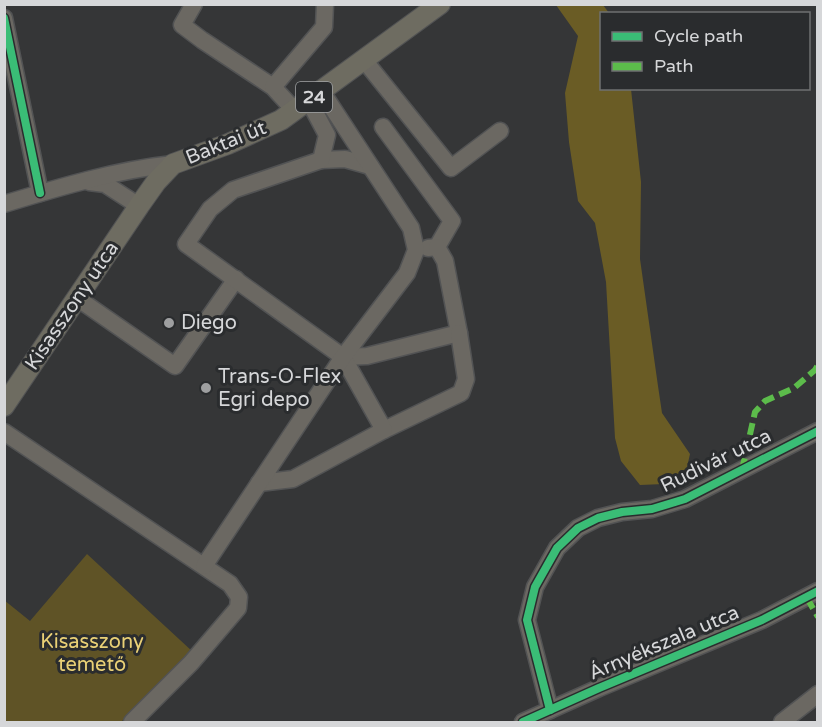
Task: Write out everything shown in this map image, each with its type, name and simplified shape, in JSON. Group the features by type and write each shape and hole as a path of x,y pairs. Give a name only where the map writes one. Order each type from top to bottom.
{"main road":[{"name":"Baktai út","path":"139,206 156,182 173,164 228,144 281,120 364,60 428,8"},
{"name":"Kisasszony utca","path":"4,406 139,206"}],"street":[{"path":"194,4 182,25 273,87 308,101 370,166 411,228 416,250 407,273 343,357 204,566"},
{"path":"273,87 324,27 325,4"},
{"path":"4,18 9,62 40,193"},
{"path":"364,60 451,168 500,132"},
{"path":"308,101 327,135 321,160"},
{"path":"382,128 452,221 437,247"},
{"path":"370,166 345,159 321,160 233,190 210,209 186,244 343,357 384,430"},
{"path":"4,204 111,174 173,164"},
{"path":"85,182 105,184 139,206"},
{"path":"416,250 437,247"},
{"path":"259,483 293,479 384,430 461,393 466,379 459,333 445,261 437,247"},
{"path":"77,298 175,366 236,279"},
{"path":"343,357 367,356 459,333"},
{"name":"Rudivár utca","path":"550,710 527,620 535,587 557,548 578,528 598,518 622,512 652,509 685,499 818,431"},
{"path":"4,432 230,584 238,597 238,608 191,663 132,723"},
{"name":"Árnyékszala utca","path":"522,723 762,620 818,591"},
{"path":"782,723 818,694"}],"green space":[{"name":"Kisasszony temető","path":"87,554 193,652 121,722 5,722 4,600 30,621"}],"shaded area":[{"path":"556,5 603,5 608,12 600,12 600,90 631,90 641,182 640,259 662,413 690,454 685,476 664,484 640,485 621,461 615,438 606,282 595,223 578,201 569,142 565,93 578,36"}],"marked path":[{"path":"742,470 755,412 765,401 794,388 818,365"},
{"path":"807,598 818,617"}],"cycle path":[{"path":"4,18 40,193"},
{"path":"550,710 527,620 535,587 557,548 578,528 598,518 622,512 652,509 685,499 818,431"},
{"path":"523,722 762,620 818,591"}],"place":[{"name":"Diego","path":"169,323"},
{"name":"Trans-O-Flex Egri depo","path":"206,388"}]}
